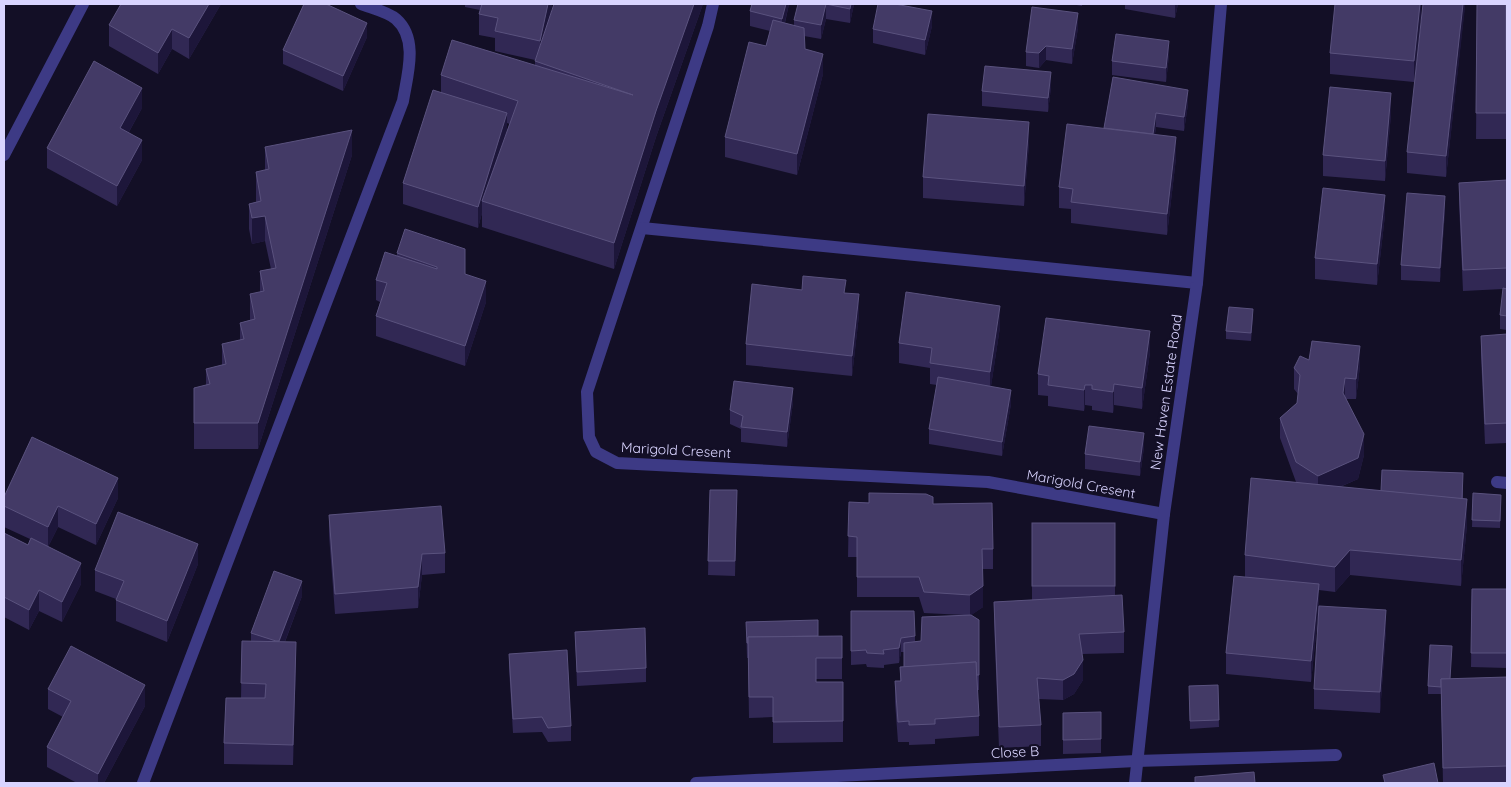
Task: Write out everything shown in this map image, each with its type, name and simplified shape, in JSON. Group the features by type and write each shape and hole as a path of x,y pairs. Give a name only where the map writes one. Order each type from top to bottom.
{"street":[{"path":"4,155 83,4"},
{"path":"143,783 403,101 409,65 408,37 396,19 361,4"},
{"name":"Marigold Cresent","path":"712,4 708,26 587,392 589,437 596,452 617,463 988,482 1164,514"},
{"name":"New Haven Estate Road","path":"1135,783 1164,514 1197,282 1221,4"},
{"path":"642,228 1197,282"},
{"name":"Close B","path":"696,783 1136,760 1336,755"}],"building":[{"path":"121,4 209,4 189,38 172,29 158,53 109,25"},
{"path":"304,4 326,4 367,23 343,76 283,50"},
{"path":"482,4 548,4 540,41 495,31 498,18 479,14"},
{"path":"554,4 694,4 656,111 614,243 482,201 518,101 441,75 452,40 633,95 535,61"},
{"path":"752,4 786,4 782,19 750,11"},
{"path":"798,4 826,4 821,25 794,20"},
{"path":"826,4 851,4 850,9"},
{"path":"878,4 895,4 932,11 925,40 873,29"},
{"path":"1335,4 1420,4 1414,61 1330,53"},
{"path":"1423,4 1463,4 1446,156 1407,152"},
{"path":"1477,4 1506,4 1507,113 1476,113"},
{"path":"1032,7 1078,13 1072,49 1046,46 1039,53 1026,52"},
{"path":"773,20 804,28 805,49 823,54 797,154 725,137 749,42 766,46"},
{"path":"1116,34 1169,41 1166,68 1112,61"},
{"path":"94,61 142,88 120,128 142,140 117,186 47,148"},
{"path":"985,66 1051,72 1048,98 982,91"},
{"path":"1113,77 1188,90 1184,117 1156,113 1153,134 1104,128"},
{"path":"1330,87 1391,93 1385,161 1323,155"},
{"path":"433,90 507,113 478,207 403,183"},
{"path":"928,114 1029,122 1024,186 923,177"},
{"path":"1067,124 1176,137 1167,214 1071,202 1073,189 1059,187"},
{"path":"352,130 258,423 194,423 194,388 210,384 206,369 226,364 222,344 244,339 240,323 255,319 250,294 264,291 260,271 276,268 265,216 252,218 249,204 261,201 256,172 269,169 265,147"},
{"path":"1507,180 1507,268 1463,270 1459,183"},
{"path":"1323,188 1385,195 1377,264 1315,258"},
{"path":"1407,193 1445,196 1440,268 1401,265"},
{"path":"405,229 465,249 465,274 486,281 465,346 376,316 387,283 376,280 385,252 437,269 437,267 397,253"},
{"path":"803,276 846,280 844,293 859,294 852,356 746,344 752,284 802,290"},
{"path":"1503,288 1507,289 1507,316 1500,315"},
{"path":"906,292 1000,306 990,372 930,363 932,348 899,343"},
{"path":"1229,307 1253,309 1251,333 1226,331"},
{"path":"1046,318 1150,331 1142,388 1114,384 1113,392 1092,389 1092,385 1085,385 1084,390 1048,385 1049,376 1038,374"},
{"path":"1507,334 1507,423 1485,424 1481,336"},
{"path":"1312,341 1360,346 1356,379 1345,378 1343,393 1364,434 1358,458 1318,476 1296,462 1280,418 1297,403 1300,375 1294,368 1300,356 1309,360"},
{"path":"938,377 1011,390 1002,442 929,429"},
{"path":"734,381 793,388 787,432 741,427 743,416 730,410"},
{"path":"1089,426 1144,433 1140,462 1085,454"},
{"path":"32,437 118,478 96,524 58,506 48,527 4,506 4,497"},
{"path":"1382,470 1463,473 1462,499 1381,491"},
{"path":"1251,478 1467,499 1461,560 1350,550 1335,567 1245,555"},
{"path":"710,490 737,490 735,561 708,561"},
{"path":"869,493 926,494 933,497 933,504 992,503 993,549 982,549 983,586 970,595 924,592 919,577 857,577 857,537 848,536 849,502 869,503"},
{"path":"1473,493 1501,495 1500,521 1472,520"},
{"path":"441,506 445,553 422,554 418,587 335,594 329,515"},
{"path":"118,512 198,544 167,621 116,600 124,581 95,570"},
{"path":"1032,523 1115,523 1115,586 1032,586"},
{"path":"4,533 28,545 31,538 81,563 62,602 39,590 29,610 4,597"},
{"path":"274,571 302,581 279,641 251,633"},
{"path":"1234,576 1319,584 1311,661 1226,653"},
{"path":"1472,589 1507,589 1507,653 1471,653"},
{"path":"1122,595 1124,632 1079,634 1083,660 1074,674 1063,680 1037,678 1041,725 999,727 994,602"},
{"path":"1319,606 1386,610 1380,692 1314,689"},
{"path":"851,611 914,611 915,636 901,638 899,648 883,650 884,654 867,653 866,650 851,651"},
{"path":"971,615 979,620 979,675 976,675 976,662 904,667 904,643 921,641 922,617"},
{"path":"818,620 818,636 748,637 747,643 746,622"},
{"path":"645,628 646,668 577,672 575,632"},
{"path":"842,636 842,658 816,658 816,682 843,682 843,721 773,722 773,697 749,697 748,637"},
{"path":"242,641 296,642 293,745 224,743 226,698 265,698 266,684 241,683"},
{"path":"1430,645 1452,646 1450,679 1441,679 1441,687 1428,686"},
{"path":"71,646 145,685 98,774 47,747 71,701 48,689"},
{"path":"567,650 571,726 548,728 542,717 513,719 509,654"},
{"path":"976,662 979,716 935,719 935,724 909,725 909,721 898,722 895,681 901,681 900,667"},
{"path":"1507,677 1507,766 1443,768 1441,679"},
{"path":"1218,685 1219,720 1190,721 1189,686"},
{"path":"1101,712 1101,739 1063,740 1063,713"},
{"path":"1434,763 1438,783 1385,783 1383,775"},
{"path":"1254,772 1255,783 1195,783 1195,777"}]}
